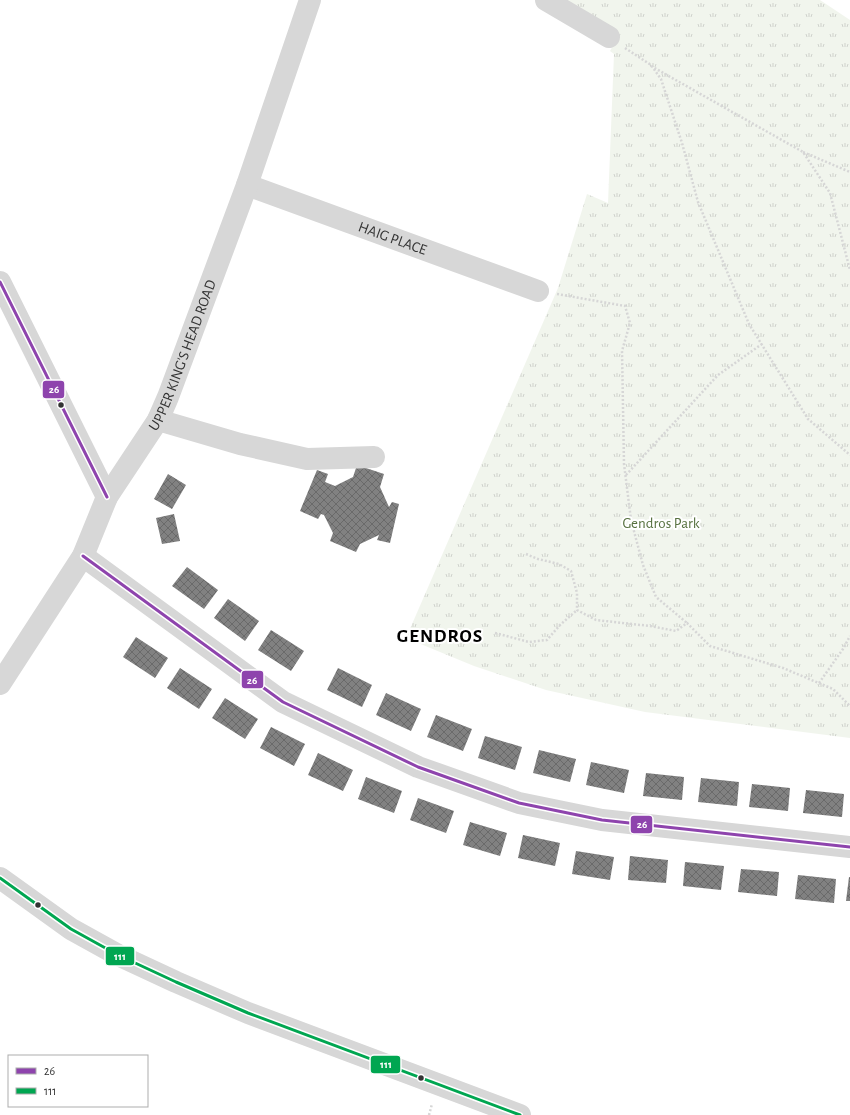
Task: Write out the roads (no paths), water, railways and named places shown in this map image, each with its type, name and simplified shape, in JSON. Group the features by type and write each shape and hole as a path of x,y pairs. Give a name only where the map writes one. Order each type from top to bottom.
{"street":[{"name":"UPPER KING'S HEAD ROAD","path":"0,684 83,556 107,497 158,420 168,397 247,185 310,0"},
{"path":"546,0 609,37"},
{"name":"HAIG PLACE","path":"247,185 538,291"},
{"path":"0,282 107,497"},
{"path":"158,420 240,444 307,459 374,457"},
{"path":"83,556 283,702 418,767 519,802 602,820 850,847"},
{"path":"0,878 71,929 118,955 176,982 248,1013 520,1115"}],"district":[{"name":"GENDROS","path":"440,636"}],"park label":[{"name":"Gendros Park","path":"661,523"}]}
